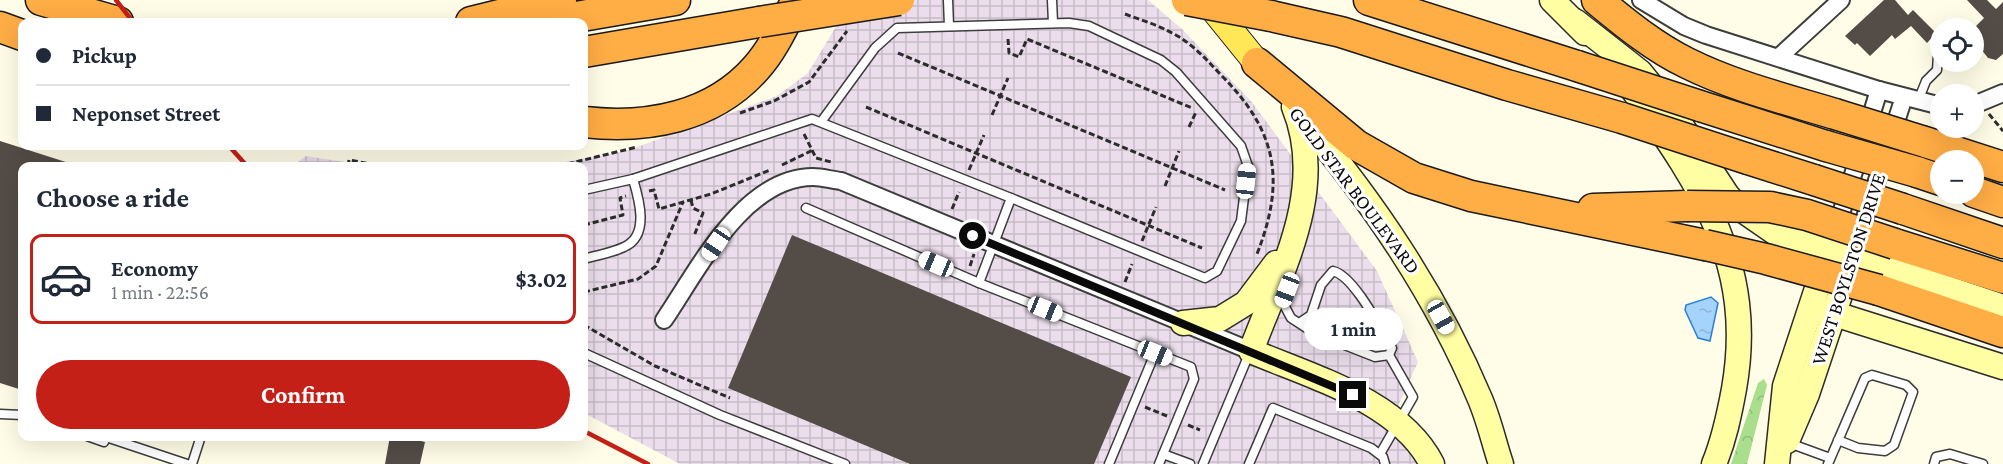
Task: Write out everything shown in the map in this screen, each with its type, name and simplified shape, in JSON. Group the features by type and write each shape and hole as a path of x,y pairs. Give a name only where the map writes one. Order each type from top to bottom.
{"highway":[{"path":"487,18 561,0"},
{"path":"570,18 675,0"},
{"path":"588,122 609,125 656,122 694,111 721,97 758,67 797,0"},
{"path":"588,51 899,0"},
{"path":"1186,0 1341,32 1506,85 1623,118 2003,243"},
{"path":"1370,0 1826,146 1929,176"},
{"path":"1597,0 1644,37 1685,63 1756,89 2003,167"},
{"path":"49,3 103,18"},
{"path":"0,27 18,34"},
{"path":"1257,63 1356,145 1414,178 1471,196 1767,259 1879,290 2003,332"},
{"path":"1984,195 2003,202"},
{"path":"1471,196 1608,210 1687,206 1770,207 1807,216 2003,279"}],"main road":[{"name":"GOLD STAR BOULEVARD","path":"1206,0 1335,157 1423,283 1455,343 1481,400 1501,464"},
{"path":"1552,0 1640,72 1673,113 1727,195 1738,207 1777,234 2003,307"},
{"path":"1575,21 1624,78 1694,182 1713,218 1734,275 1740,325 1740,350 1725,438 1714,464"},
{"path":"1294,107 1305,144 1307,179 1303,207 1251,351 1379,407 1420,444 1432,464"},
{"path":"1183,323 1220,319 1246,303 1291,245"},
{"name":"WEST BOYLSTON DRIVE","path":"1780,456 1785,386 1822,310 1841,253"},
{"path":"1822,310 2003,368"},
{"path":"1490,429 1512,464"},
{"path":"1702,464 1725,438"}],"street":[{"path":"1641,0 1684,26 1879,90 1930,103"},
{"path":"1779,57 1841,0"},
{"name":"WEST BOYLSTON DRIVE","path":"1841,253 1879,90"},
{"path":"1984,106 2003,93"},
{"name":"WEST BOYLSTON DRIVE","path":"1841,253 1911,99"},
{"path":"664,320 729,225 758,197 788,182 812,177 841,181 1251,351"}],"lane":[{"path":"948,0 949,26"},
{"path":"1052,0 1053,23"},
{"path":"588,189 633,179 812,119 1205,278 1217,271 1241,221 1248,166 1241,146 1176,72 1161,60 1089,26 1053,23 897,28 875,48 821,122"},
{"path":"1911,99 1935,72"},
{"path":"588,258 625,247 633,241 642,213 633,179"},
{"path":"979,283 1011,198"},
{"path":"806,208 979,283 1191,367 1194,379 1159,464"},
{"path":"1291,245 1290,282 1282,302 1291,318 1314,333 1375,357 1389,356"},
{"path":"1299,323 1311,315 1321,285 1333,271 1342,273 1370,311 1392,348 1389,356"},
{"path":"1203,464 1251,351"},
{"path":"1109,464 1155,353"},
{"path":"588,355 720,415 845,464"},
{"path":"1249,464 1274,408 1362,444 1385,461 1398,422 1413,397 1389,356"},
{"path":"1780,456 1829,461 1838,440 1865,378 1872,375 1906,385 1912,392 1894,445 1885,451 1858,448 1838,440"},
{"path":"0,414 18,415"},
{"path":"118,441 187,464"},
{"path":"192,464 199,441"},
{"path":"1163,454 1190,464"},
{"path":"1934,464 1936,457 1950,454 1983,464"}],"path":[{"path":"1008,39 1009,53 1019,57 1027,39 1197,110 1189,127"},
{"path":"898,53 1225,190"},
{"path":"992,115 1008,78"},
{"path":"866,107 1202,249"},
{"path":"1984,112 1989,113 2003,131"},
{"path":"968,173 984,135"},
{"path":"649,191 654,190 659,208 691,200 769,171 813,150"},
{"path":"1165,186 1179,152"},
{"path":"950,213 959,192"},
{"path":"588,224 623,215 620,198 626,196"},
{"path":"691,200 693,208 703,213 694,236"},
{"path":"588,291 638,279 656,266 683,202"},
{"path":"1140,244 1156,207"},
{"path":"967,250 975,256 970,266"},
{"path":"588,327 655,366 730,398"},
{"path":"1145,407 1167,416"},
{"path":"1184,423 1200,430"}],"shaded area":[{"path":"852,0 1148,0 1183,30 1251,101 1377,271 1418,362 1389,426 1423,464 680,464 588,415 588,162 565,162 626,151 777,96 808,73"},
{"path":"306,156 345,162 298,162"}],"green space":[{"path":"1764,379 1767,385 1747,464 1731,464 1758,383"}],"water":[{"path":"1711,297 1718,303 1710,341 1698,338 1685,310 1686,305"}],"building":[{"path":"1884,0 1895,0 1908,15 1913,10 1930,27 1930,40 1927,43 1911,26 1895,39 1892,35 1870,56 1857,43 1855,45 1845,36"},
{"path":"1967,0 1987,0 1996,9 2003,2 2003,54 1996,60 1988,58 1984,53 1984,18"},
{"path":"0,141 18,147 18,150 28,150 66,162 18,162 18,389 0,383"},
{"path":"792,235 1131,377 1094,464 910,464 728,388"},
{"path":"389,441 425,442 420,464 385,464"}],"railway":[{"path":"116,0 130,18"},
{"path":"233,150 243,162"},
{"path":"588,433 648,464"}],"route":[{"path":"973,236 1353,395"}]}
